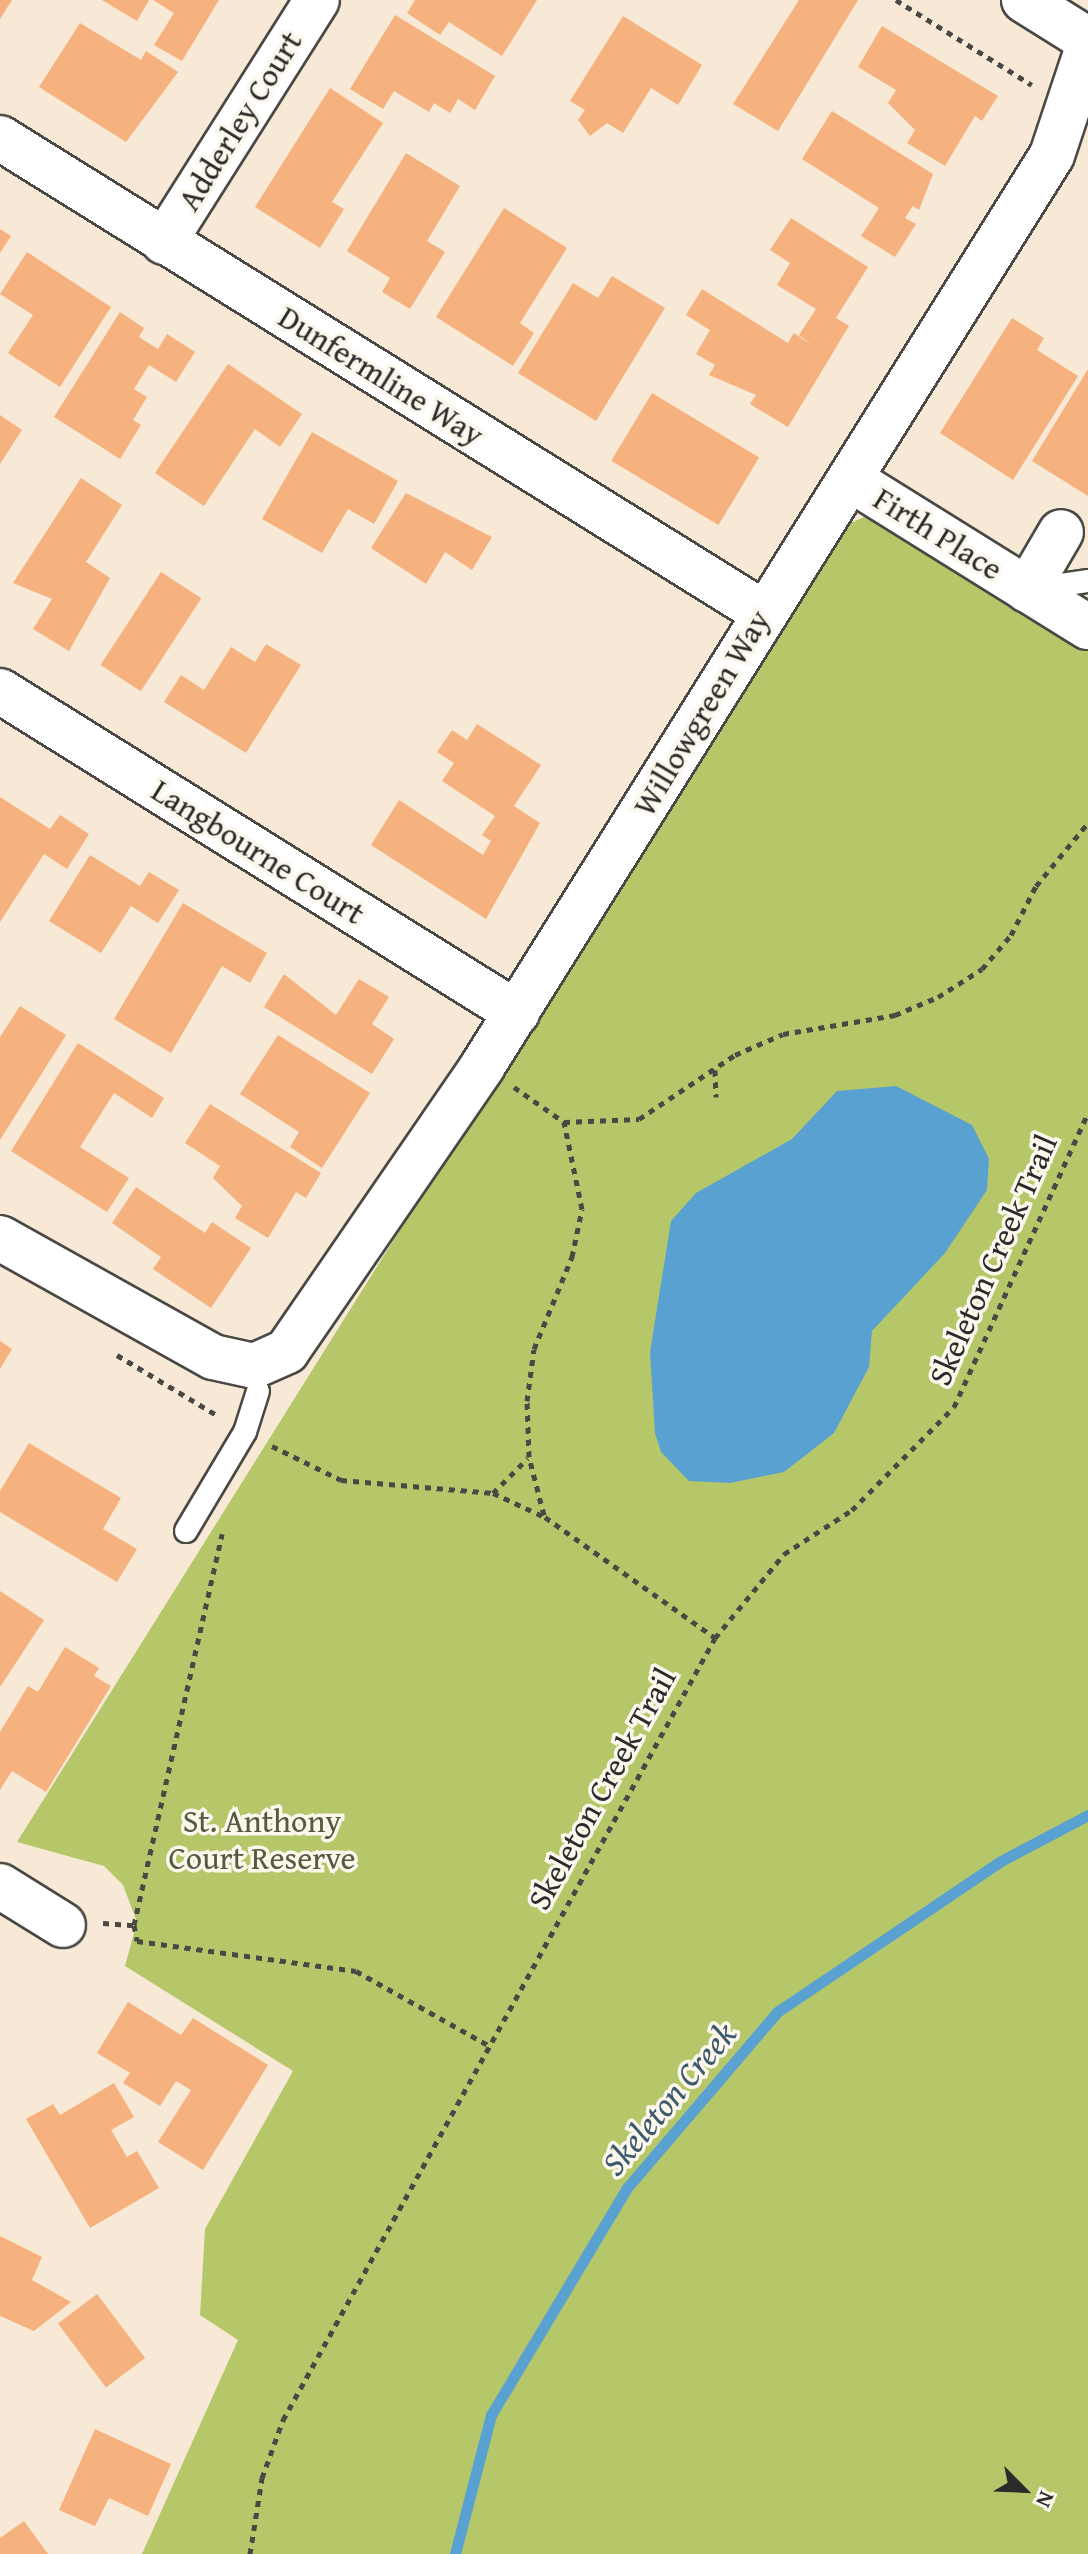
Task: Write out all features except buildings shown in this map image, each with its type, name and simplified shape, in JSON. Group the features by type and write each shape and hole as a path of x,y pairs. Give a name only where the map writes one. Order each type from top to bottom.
{"street":[{"name":"Adderley Court","path":"164,242 317,0"},
{"path":"1024,0 1088,40"},
{"name":"Willowgreen Way","path":"256,1379 287,1351 350,1269 482,1067 762,612 850,479 1078,115 1088,47"},
{"name":"Dunfermline Way","path":"0,138 762,612"},
{"name":"Firth Place","path":"850,479 1088,627"},
{"name":"Firth Place","path":"1027,590 1061,532"},
{"name":"Langbourne Court","path":"0,691 517,1013"},
{"path":"0,1238 149,1328 256,1379"},
{"path":"0,1886 63,1925"}],"lane":[{"name":"Firth Place","path":"1027,590 1088,581"},
{"path":"186,1531 245,1432 256,1379"}],"path":[{"path":"896,0 1078,115"},
{"path":"482,1067 564,1122 639,1119 715,1070 783,1034 895,1015 982,969 1011,935 1072,834 1088,823"},
{"path":"715,1070 716,1097"},
{"name":"Skeleton Creek Trail","path":"250,2554 262,2478 283,2420 715,1638 784,1554 852,1510 954,1407 1088,1113"},
{"path":"545,1517 529,1457 534,1349 572,1257 582,1209 564,1122"},
{"path":"108,1349 245,1432 341,1480 493,1493 545,1517 715,1638"},
{"path":"493,1493 529,1457"},
{"path":"224,1524 134,1925 137,1941 356,1971 488,2045"},
{"path":"63,1925 134,1925"}],"green space":[{"name":"St. Anthony Court Reserve","path":"864,517 1088,632 1088,2554 142,2554 238,2340 200,2315 205,2229 293,2071 125,1966 137,1922 123,1885 104,1866 17,1842 839,528"}],"water":[{"path":"896,1086 972,1125 989,1159 987,1190 945,1253 872,1331 869,1367 834,1433 784,1472 730,1483 689,1481 661,1452 655,1433 650,1352 671,1221 696,1193 792,1139 837,1091"}],"waterway":[{"name":"Skeleton Creek","path":"455,2554 491,2415 626,2189 777,2012 999,1862 1088,1815"}]}
